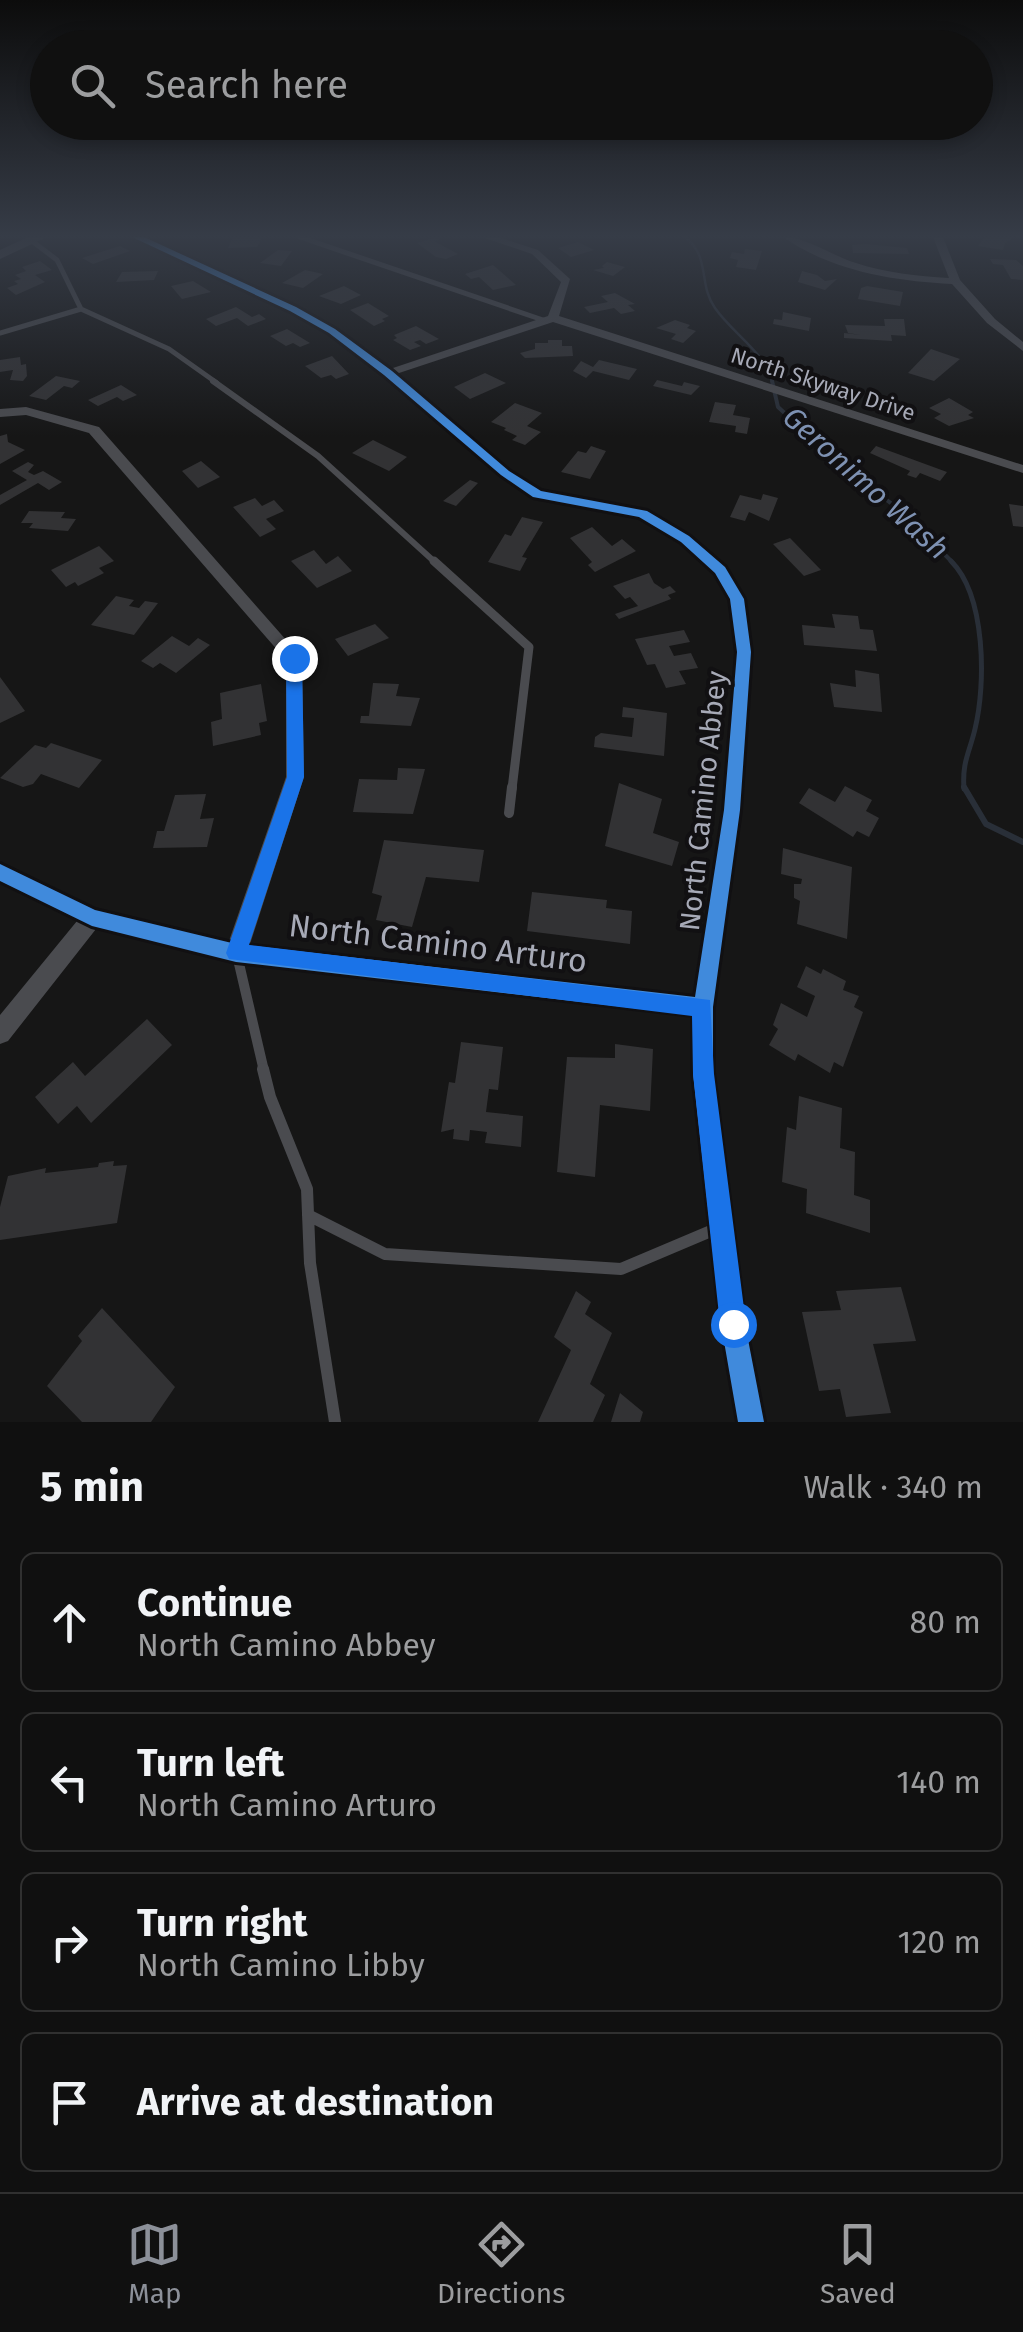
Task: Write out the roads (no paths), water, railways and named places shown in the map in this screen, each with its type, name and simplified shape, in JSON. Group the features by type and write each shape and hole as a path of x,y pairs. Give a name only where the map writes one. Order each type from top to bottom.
{"street":[{"name":"North Camino Abbey","path":"284,303 332,331 388,373 505,473 538,494 643,514 685,539 720,570 737,599 744,652 732,810 703,1007 704,1074 733,1324 751,1422"},
{"path":"388,373 549,320 556,303"},
{"path":"976,303 1023,348"},
{"name":"North Skyway Drive","path":"549,320 1023,469"},
{"path":"0,412 26,411 94,430 294,658 295,777 236,953"},
{"name":"North Camino Arturo","path":"0,872 92,918 236,953 703,1007"},
{"path":"0,1033 92,918"}],"lane":[{"path":"80,303 81,309"},
{"path":"498,303 549,320"},
{"path":"0,333 81,309 168,349 318,456 529,647 508,812"},
{"path":"236,953 270,1097 307,1189 310,1263 334,1422"},
{"path":"308,1216 385,1254 621,1268 722,1226"}],"waterway":[{"name":"Geronimo Wash","path":"712,303 763,362 773,383"},
{"name":"Geronimo Wash","path":"772,381 778,407 848,471 904,513 954,564"},
{"name":"Geronimo Wash","path":"951,561 971,596 980,641 979,710 965,765 964,787"},
{"name":"Geronimo Wash","path":"964,787 986,824 1023,842"}]}
